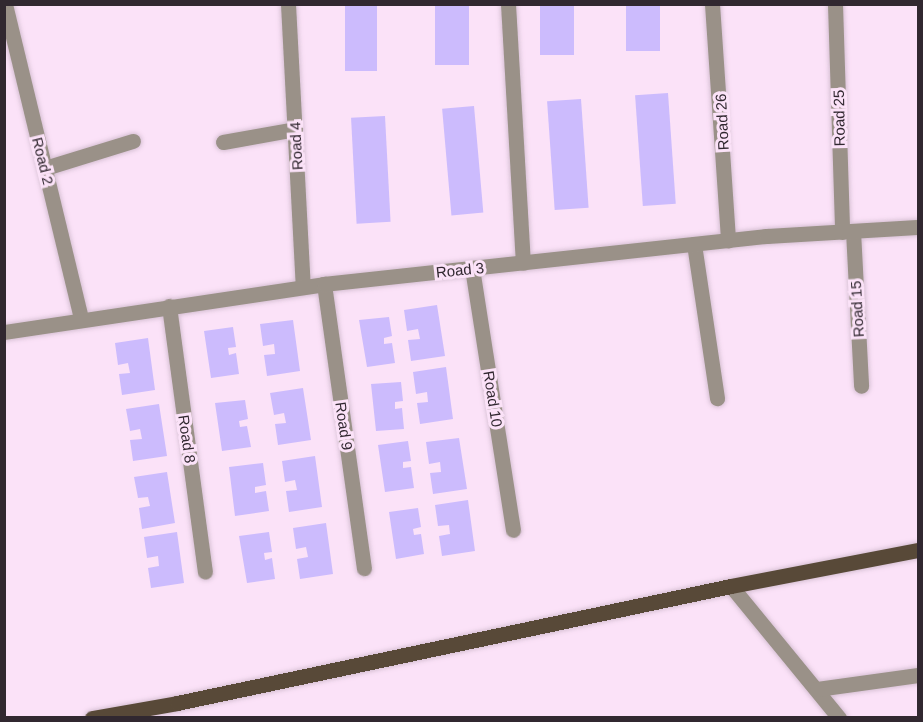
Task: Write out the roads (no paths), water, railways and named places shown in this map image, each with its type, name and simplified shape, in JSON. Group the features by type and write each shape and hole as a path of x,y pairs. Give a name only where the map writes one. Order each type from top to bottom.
{"main road":[{"path":"92,717 177,704 731,586 918,550"}],"street":[{"name":"Road 2","path":"5,4 81,318"},
{"name":"Road 4","path":"288,4 303,287"},
{"path":"508,4 523,263"},
{"name":"Road 26","path":"712,4 728,240"},
{"name":"Road 25","path":"836,4 847,231"},
{"path":"223,142 295,129"},
{"path":"45,168 133,141"},
{"name":"Road 3","path":"4,332 81,318 324,284 728,240 918,227"},
{"name":"Road 15","path":"847,231 861,386"},
{"path":"694,244 717,398"},
{"name":"Road 10","path":"472,268 513,530"},
{"name":"Road 9","path":"324,284 364,568"},
{"name":"Road 8","path":"169,306 205,572"},
{"path":"731,586 839,717"},
{"path":"817,689 918,675"}]}
